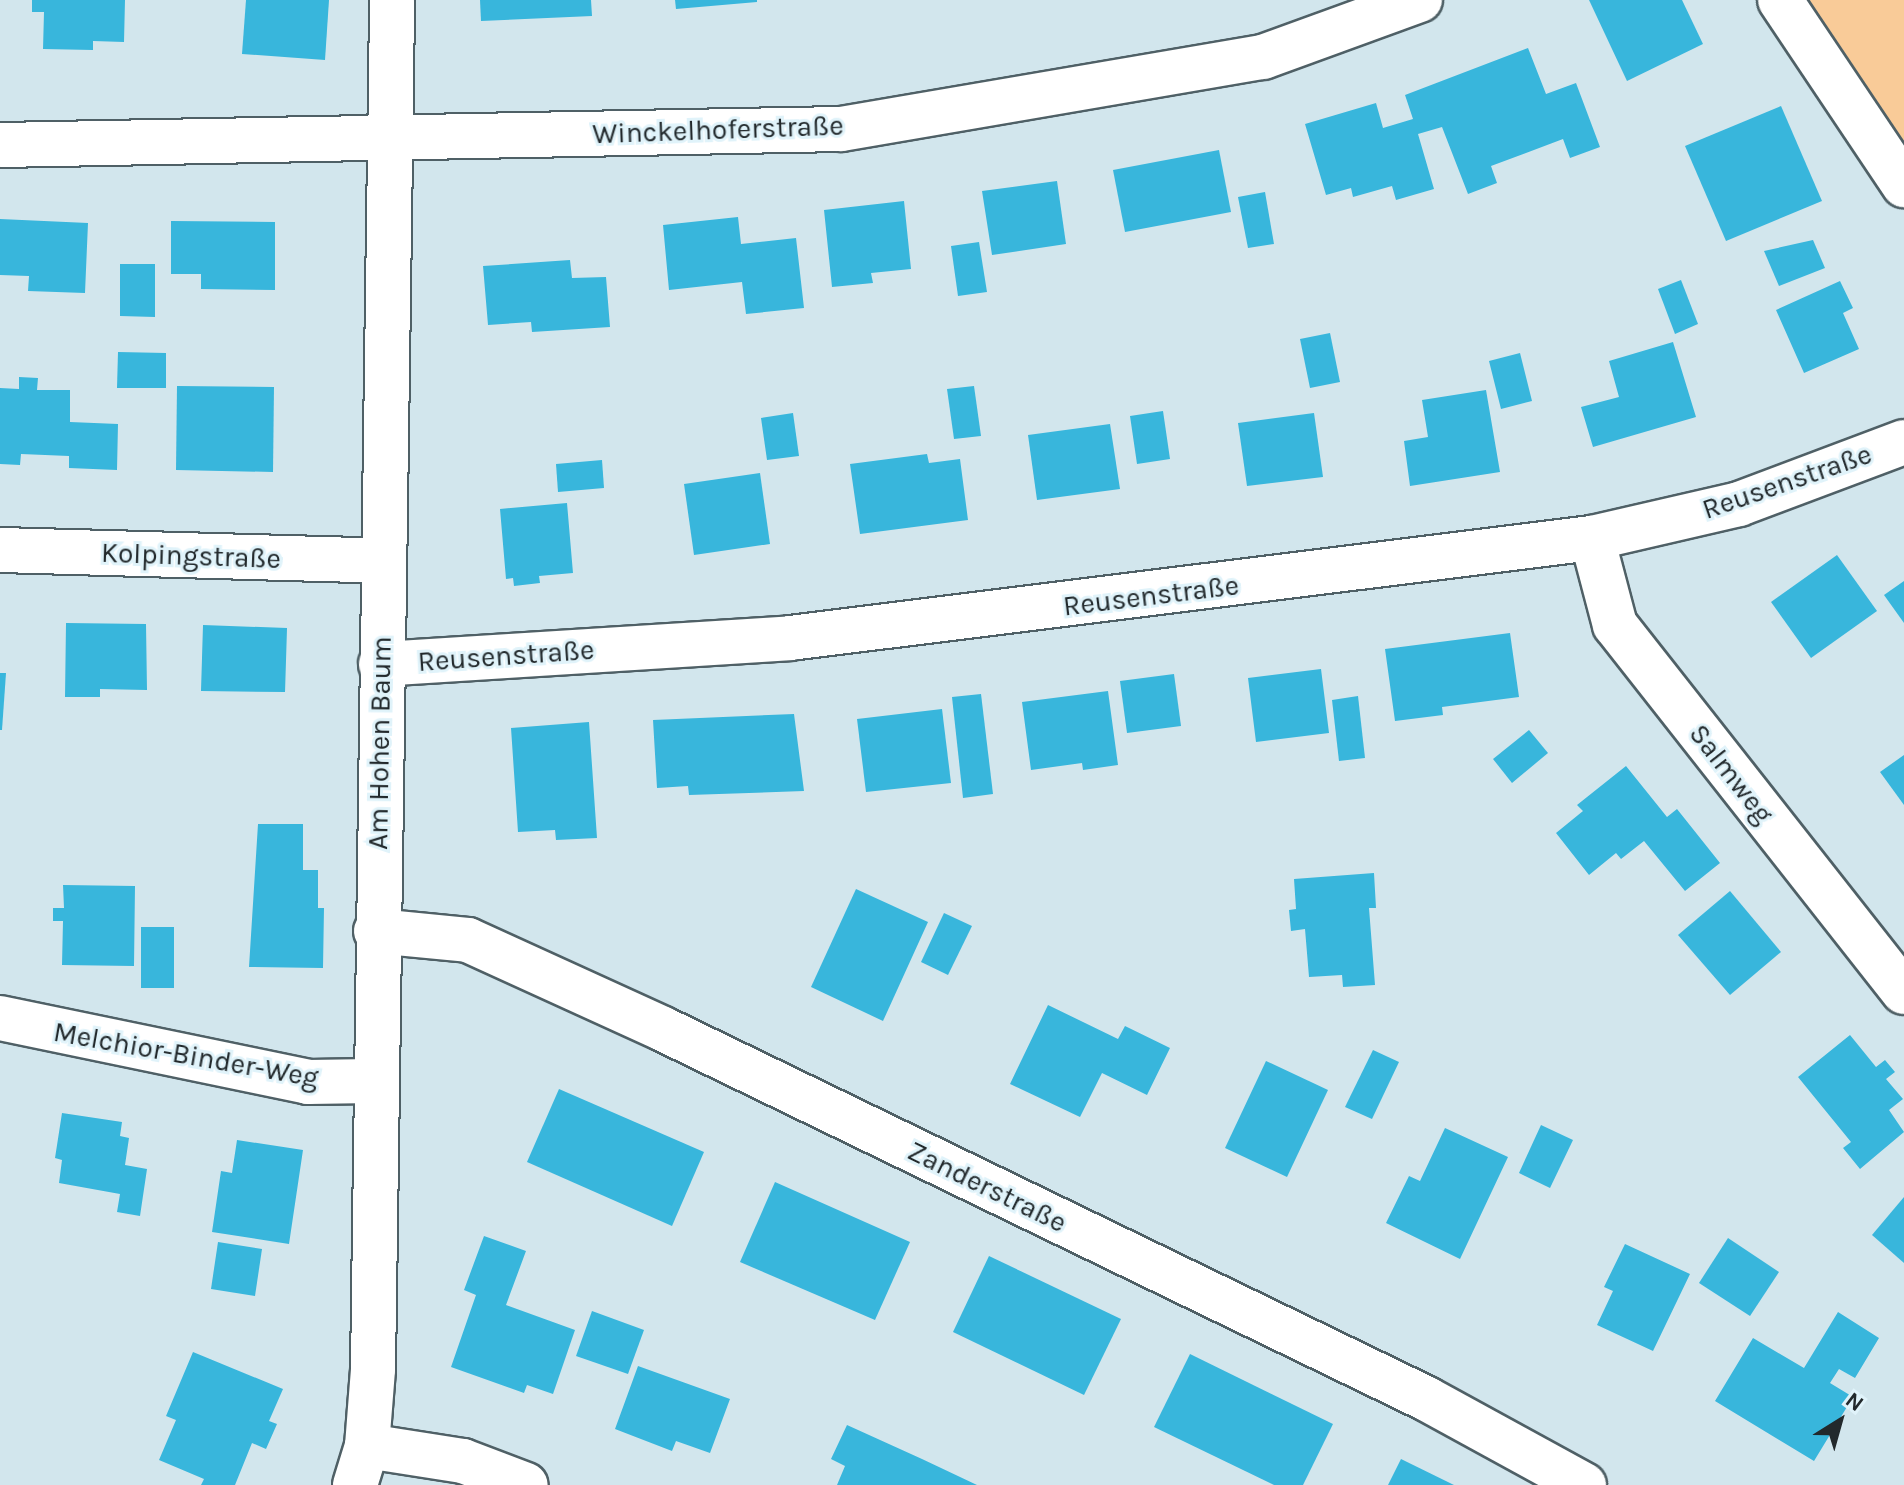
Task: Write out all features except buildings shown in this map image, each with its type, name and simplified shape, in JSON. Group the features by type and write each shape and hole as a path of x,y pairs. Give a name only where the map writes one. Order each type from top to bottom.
{"street":[{"name":"Am Hohen Baum","path":"361,1465 373,1369 373,1081 392,138 392,0"},
{"name":"Winckelhoferstraße","path":"0,145 841,129 1263,57 1420,0"},
{"path":"1780,0 1904,185"},
{"name":"Reusenstraße","path":"381,664 790,638 1592,538 1739,504 1904,442"},
{"name":"Salmweg","path":"1592,538 1615,625 1904,992"},
{"name":"Kolpingstraße","path":"0,550 383,561"},
{"name":"Zanderstraße","path":"376,931 468,940 663,1029 1427,1399 1584,1485"},
{"name":"Melchior-Binder-Weg","path":"0,1018 102,1044 308,1082 373,1081"},
{"path":"361,1465 463,1461 526,1485"}],"shaded area":[{"path":"1780,0 1904,0 1904,185"}]}
